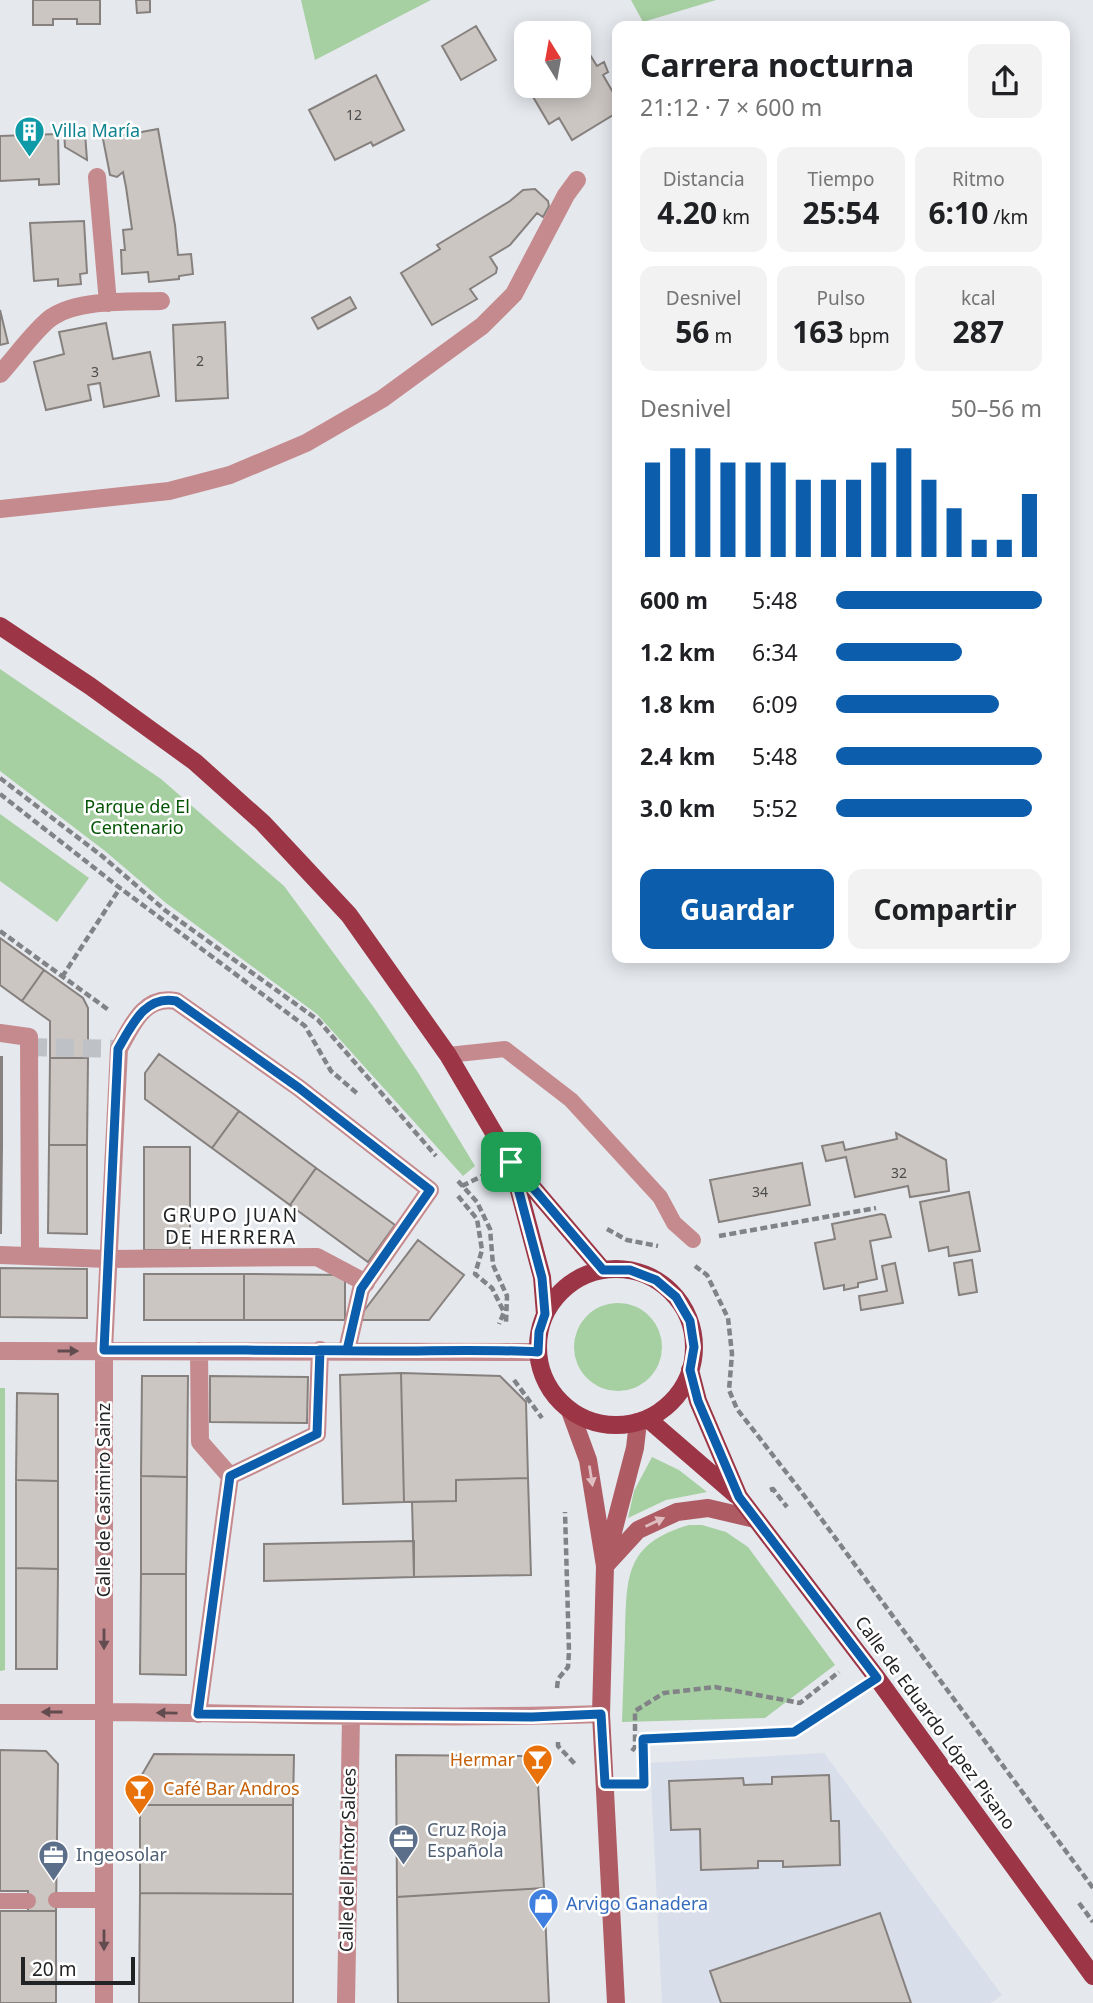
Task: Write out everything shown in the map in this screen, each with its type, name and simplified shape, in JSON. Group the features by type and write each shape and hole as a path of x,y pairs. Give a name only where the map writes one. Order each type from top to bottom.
{"main road":[{"path":"0,626 90,686 195,762 263,823 349,915 448,1055 511,1162 603,1270"},
{"path":"511,1162 542,1278 545,1314"},
{"path":"603,1270 630,1270 656,1280 676,1297 690,1321 694,1347 690,1370 681,1390 666,1407 643,1421 614,1425 591,1421 570,1411 554,1395 542,1374 538,1352 539,1332 545,1314 559,1293 579,1278 603,1270"},
{"name":"Calle de Eduardo López Pisano","path":"690,1370 698,1401 739,1497 877,1678 1093,1976"},
{"path":"570,1411 588,1460 605,1566 601,1714 616,2003"},
{"path":"605,1566 643,1421"},
{"name":"Calle de Eduardo López Pisano","path":"643,1421 739,1497"},
{"path":"605,1566 638,1530 677,1512 708,1508 755,1520"}],"street":[{"path":"97,177 108,303"},
{"path":"0,509 169,491 230,475 306,443 371,406 482,326 514,295 566,195 577,180"},
{"path":"0,374 51,318 68,310 108,303 161,301"},
{"name":"Calle de Casimiro Sainz","path":"104,2003 104,1350 108,1259 118,1049 148,1006 162,998 176,1001 299,1088 430,1190 366,1283"},
{"path":"0,1033 29,1037 30,1256"},
{"path":"0,1255 108,1259 317,1257 366,1283 361,1289 347,1350"},
{"path":"230,1476 317,1434 320,1350"},
{"path":"0,1351 538,1352"},
{"path":"198,1714 230,1476 200,1442 199,1351"},
{"path":"104,1712 351,1717 532,1717 601,1714"},
{"name":"Calle del Pintor Salces","path":"346,2003 351,1717"}],"lane":[{"path":"448,1055 505,1049 570,1100 660,1197 674,1223 693,1240"},
{"path":"0,1712 104,1712"},
{"path":"56,1900 104,1900"},
{"path":"0,1901 27,1901"}],"path":[{"path":"62,977 120,888"},
{"path":"0,931 132,1026"},
{"path":"453,1191 511,1162"},
{"path":"693,1240 877,1208"},
{"path":"597,1223 627,1240 660,1247"},
{"path":"689,1262 707,1275 728,1318 732,1354 729,1390 737,1409 808,1501 1093,1888"},
{"path":"605,1784 644,1784 643,1739 794,1732 877,1678"}],"shaded area":[{"path":"824,1753 1002,1995 991,2003 662,2003 650,1763"}],"green space":[{"path":"301,0 431,0 315,60"},
{"path":"631,0 716,0 646,21 642,21"},
{"name":"Parque de El Centenario","path":"0,669 161,779 284,886 375,1009 419,1074 475,1166 463,1176 317,1014 166,903 105,851 0,771"},
{"path":"0,814 89,878 57,922 0,881"},
{"path":"609,1303 627,1303 643,1310 655,1322 662,1338 662,1356 655,1372 643,1384 627,1391 609,1391 593,1384 581,1372 574,1356 574,1338 581,1322 593,1310"},
{"path":"0,1388 5,1388 5,1670 0,1671"},
{"path":"652,1457 679,1470 707,1492 666,1500 628,1518 634,1491"},
{"path":"689,1525 702,1525 726,1532 748,1547 835,1665 765,1718 622,1722 627,1596 633,1565 652,1542"}],"building":[{"path":"33,0 100,0 100,24 77,24 77,19 53,19 53,25 33,25"},
{"path":"136,0 150,0 150,12 137,13"},
{"path":"476,26 496,60 461,80 442,46"},
{"path":"592,58 597,66 604,62 608,72 603,75 612,91 612,116 572,140 559,118 549,124 534,98 592,98"},
{"path":"376,75 404,130 373,146 371,142 335,160 309,110"},
{"path":"158,129 178,255 191,254 193,274 179,276 179,279 149,282 148,272 122,274 121,250 125,250 123,230 132,229 123,172 117,177 110,175 103,139"},
{"path":"64,130 85,133 87,160 65,147"},
{"name":"Villa María","path":"58,134 59,184 39,185 39,179 0,181 0,136"},
{"path":"535,189 548,201 549,206 543,217 537,213 510,245 490,257 497,268 496,273 470,289 477,299 432,325 401,273 440,249 437,245 510,201 523,190"},
{"path":"84,221 87,273 80,274 81,284 58,286 58,279 34,281 30,223"},
{"path":"350,297 356,308 318,329 312,318"},
{"path":"0,310 8,343 0,345"},
{"path":"225,322 228,398 176,401 173,325"},
{"path":"106,323 113,359 150,352 159,396 104,407 100,383 88,385 91,400 46,410 34,362 64,354 59,332"},
{"path":"0,938 44,970 22,1001 0,985"},
{"path":"44,970 83,998 88,1008 88,1058 50,1058 50,1021 22,1001"},
{"path":"159,1054 239,1111 212,1148 145,1099 145,1073"},
{"path":"2,1057 2,1146 0,1146"},
{"path":"50,1058 88,1058 87,1145 49,1145"},
{"path":"239,1111 316,1168 290,1205 212,1148"},
{"path":"896,1133 946,1160 949,1191 910,1197 908,1186 855,1197 846,1157 826,1161 822,1146 843,1142 845,1150 897,1139"},
{"path":"49,1145 87,1145 87,1234 48,1233"},
{"path":"2,1146 1,1233 0,1233"},
{"path":"144,1147 190,1147 190,1250 144,1250"},
{"path":"802,1163 810,1205 719,1222 710,1180"},
{"path":"316,1168 395,1225 368,1262 290,1205"},
{"path":"969,1192 980,1251 949,1256 948,1247 929,1251 920,1202"},
{"path":"885,1215 891,1237 870,1241 877,1279 858,1283 858,1287 844,1290 844,1285 824,1289 815,1243 835,1239 832,1224"},
{"path":"418,1240 464,1275 429,1320 357,1320"},
{"path":"972,1260 977,1292 959,1295 954,1263"},
{"path":"895,1263 903,1303 861,1310 859,1296 887,1291 882,1266"},
{"path":"0,1268 87,1269 87,1318 0,1317"},
{"path":"144,1274 244,1274 244,1320 144,1320"},
{"path":"244,1274 345,1275 345,1320 244,1320"},
{"path":"401,1373 500,1376 526,1402 528,1478 456,1480 456,1501 404,1502"},
{"path":"401,1373 404,1502 343,1504 340,1375"},
{"path":"142,1376 188,1376 187,1477 141,1476"},
{"path":"210,1376 308,1377 307,1423 210,1422"},
{"path":"17,1393 58,1394 58,1481 16,1480"},
{"path":"141,1476 187,1477 186,1574 141,1574"},
{"path":"528,1478 531,1575 414,1577 412,1502 456,1501 456,1480"},
{"path":"16,1480 58,1481 58,1569 16,1568"},
{"path":"414,1541 414,1577 264,1581 264,1544"},
{"path":"16,1568 58,1569 57,1669 16,1669"},
{"path":"141,1574 186,1574 186,1675 140,1674"},
{"path":"0,1750 46,1751 58,1764 56,1911 28,1911 28,1891 0,1891"},
{"path":"154,1754 294,1755 293,1805 140,1805 140,1778"},
{"path":"396,1755 523,1756 537,1767 544,1888 397,1897"},
{"path":"829,1775 831,1821 839,1821 840,1865 783,1867 783,1861 758,1861 758,1868 701,1870 700,1829 671,1830 669,1781 743,1778 744,1785 772,1784 772,1777"},
{"path":"140,1805 293,1805 293,1894 140,1893"},
{"path":"544,1888 549,2003 398,2003 397,1897"},
{"path":"544,1888 549,2003 398,2003 397,1897"},
{"path":"140,1893 293,1894 293,2003 139,2003"},
{"path":"0,1911 56,1911 56,2003 0,2003"},
{"path":"880,1913 911,2003 721,2003 710,1971"}],"tunnel":[{"path":"29,1047 119,1049"}],"place":[{"name":"Villa María","path":"29,158"},
{"name":"Hermar","path":"538,1787"},
{"name":"Café Bar Andros","path":"140,1816"},
{"name":"Cruz Roja Española","path":"404,1867"},
{"name":"Ingeosolar","path":"53,1882"},
{"name":"Arvigo Ganadera","path":"543,1931"}],"district":[{"name":"GRUPO JUAN DE HERRERA","path":"231,1226"}],"route":[{"path":"511,1162 542,1278 545,1314 539,1332 538,1352 505,1350 474,1351 347,1350 320,1350 199,1351 104,1350 118,1049 148,1006 162,998 176,1001 299,1088 430,1190 361,1289 347,1350 320,1350 317,1434 230,1476 198,1714 351,1717 532,1717 601,1714 605,1784 644,1784 643,1739 794,1732 877,1678 739,1497 698,1401 690,1370 694,1347 690,1321 676,1297 656,1280 630,1270 603,1270 511,1162"}]}
